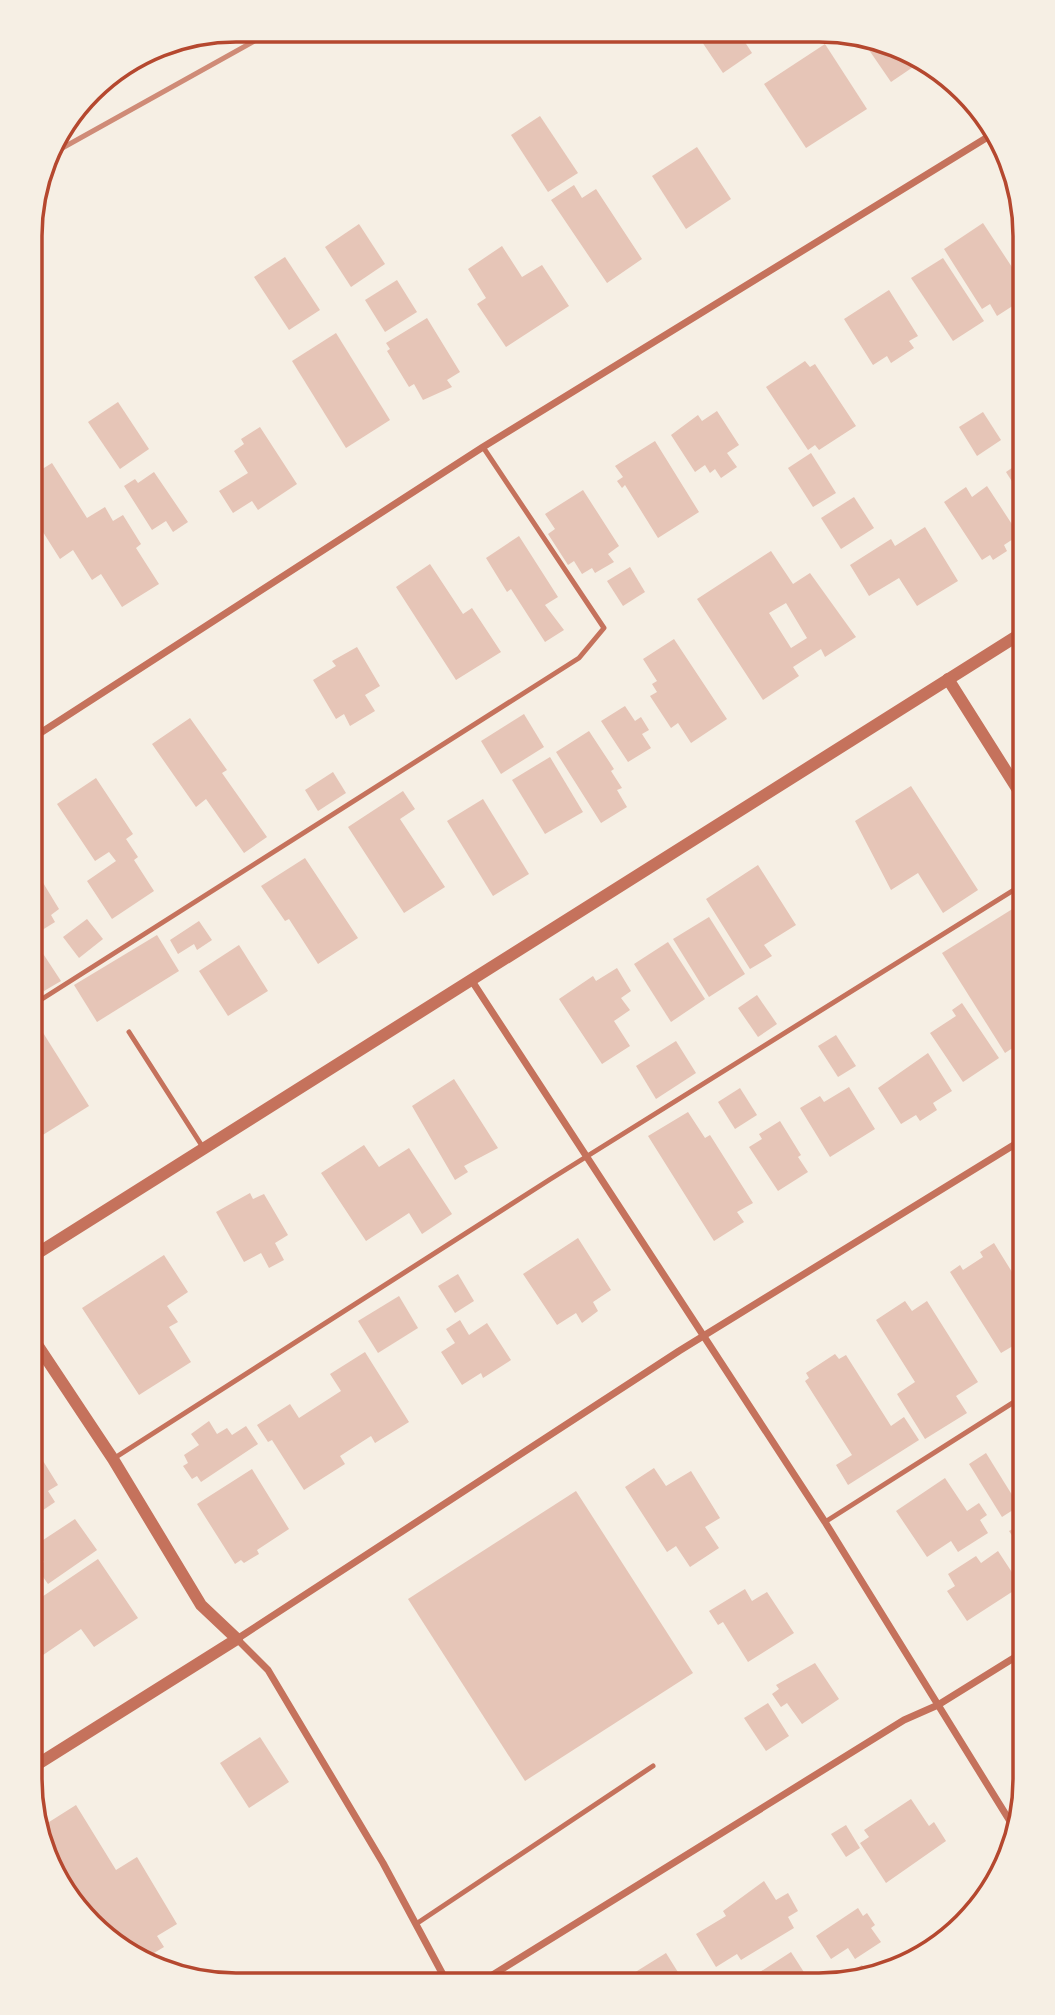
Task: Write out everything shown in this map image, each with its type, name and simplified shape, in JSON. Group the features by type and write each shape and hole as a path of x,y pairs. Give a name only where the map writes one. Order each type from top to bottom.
{"street":[{"path":"42,732 483,447 986,138"},
{"path":"42,1250 1013,638"},
{"path":"948,679 1013,782"},
{"path":"472,981 825,1522 1008,1818"},
{"path":"42,1761 237,1639 703,1336 1013,1145"},
{"path":"42,1352 113,1459 201,1605 268,1670 442,1973"},
{"path":"496,1973 904,1720 938,1705 1013,1658"}],"lane":[{"path":"42,999 579,659 604,628 483,447"},
{"path":"113,1459 587,1157 1013,891"},
{"path":"129,1032 204,1149"},
{"path":"825,1522 1013,1403"},
{"path":"416,1924 653,1766"}],"building":[{"path":"702,42 745,42 752,53 723,73"},
{"path":"825,44 867,109 806,148 764,84"},
{"path":"868,49 913,67 891,82"},
{"path":"540,116 578,173 548,192 511,135"},
{"path":"697,147 731,199 686,229 652,176"},
{"path":"574,185 582,198 596,189 642,259 607,283 551,200"},
{"path":"983,223 1013,269 1013,306 997,316 990,304 982,309 944,249"},
{"path":"359,224 385,264 351,287 325,247"},
{"path":"502,246 522,277 542,265 569,306 506,347 477,304 486,298 468,269"},
{"path":"285,257 320,310 289,330 254,277"},
{"path":"943,258 984,321 953,341 911,278"},
{"path":"397,280 417,312 385,332 365,300"},
{"path":"889,290 918,336 909,341 914,348 891,363 887,356 873,365 844,319"},
{"path":"427,318 460,372 447,380 452,387 423,400 414,384 409,387 387,351 390,349 386,343"},
{"path":"336,333 390,420 346,448 292,361"},
{"path":"805,361 810,367 815,364 856,426 819,450 815,445 808,450 766,387"},
{"path":"118,402 149,449 120,469 88,422"},
{"path":"717,411 739,445 727,453 737,467 721,478 715,469 710,473 705,465 695,472 671,435 698,415 702,421"},
{"path":"983,412 1001,440 977,456 959,427"},
{"path":"260,427 297,484 258,510 252,501 233,513 219,491 248,473 234,451 244,444 241,439"},
{"path":"655,441 699,512 658,538 625,485 622,488 617,481 623,477 615,466"},
{"path":"811,453 836,493 813,507 788,468"},
{"path":"52,463 87,518 105,507 113,521 123,515 141,544 136,548 159,584 122,607 101,574 92,580 73,550 60,559 42,530 42,469"},
{"path":"1013,467 1013,483 1006,472"},
{"path":"154,472 188,522 173,532 166,521 152,530 124,486 135,479 138,483"},
{"path":"987,486 1013,526 1013,539 1004,545 1007,551 993,560 990,555 982,560 944,502 966,487 972,497"},
{"path":"583,490 619,546 608,554 614,562 595,573 592,568 582,574 574,561 568,565 548,534 555,529 545,514"},
{"path":"854,497 874,528 841,549 821,518"},
{"path":"925,527 958,581 917,606 899,578 869,596 850,565 891,539 895,546"},
{"path":"519,536 558,597 545,605 564,630 545,642 511,589 507,592 486,558"},
{"path":"771,551 793,584 810,573 856,637 825,657 821,649 793,667 799,676 763,700 697,599","holes":["786,603 807,638 791,648 769,613"]},
{"path":"430,564 463,614 472,608 501,652 456,680 396,587"},
{"path":"630,567 645,592 623,606 607,581"},
{"path":"674,639 727,719 691,743 678,723 671,728 650,696 657,692 652,684 657,681 643,659"},
{"path":"357,647 380,686 365,695 375,711 350,726 344,714 336,719 313,680 336,666 332,661"},
{"path":"625,706 635,721 641,717 649,730 642,734 651,748 628,762 601,721"},
{"path":"524,714 544,747 501,774 481,741"},
{"path":"190,718 227,770 222,773 267,837 244,853 206,799 196,807 152,744"},
{"path":"589,731 614,769 611,771 622,788 617,790 627,807 601,823 556,752"},
{"path":"550,757 583,812 545,834 512,780"},
{"path":"333,772 346,793 318,811 305,790"},
{"path":"96,778 133,834 126,839 138,857 134,860 154,891 112,919 87,881 116,861 109,852 95,861 57,804"},
{"path":"911,786 978,890 943,913 918,873 891,890 855,821"},
{"path":"403,791 415,809 400,819 445,887 404,913 348,827"},
{"path":"483,799 529,874 493,896 447,821"},
{"path":"305,858 358,938 318,964 289,919 285,921 261,886"},
{"path":"758,865 796,925 764,945 772,956 750,969 706,899"},
{"path":"42,881 59,909 51,915 55,922 42,930"},
{"path":"1013,909 1013,1048 1005,1053 942,953"},
{"path":"709,917 745,974 709,997 673,939"},
{"path":"87,919 103,939 79,958 63,937"},
{"path":"199,921 212,940 197,950 194,944 178,954 170,940"},
{"path":"157,935 179,971 97,1022 74,985"},
{"path":"668,942 705,999 671,1022 634,964"},
{"path":"239,945 268,991 228,1016 199,971"},
{"path":"42,952 61,981 44,991 42,988"},
{"path":"617,968 631,991 621,998 630,1010 614,1021 630,1046 602,1064 559,999 593,976 596,981"},
{"path":"757,995 777,1024 758,1037 738,1008"},
{"path":"962,1003 999,1058 963,1082 930,1033 956,1016 952,1010"},
{"path":"42,1031 89,1106 42,1135"},
{"path":"836,1035 856,1066 838,1077 818,1046"},
{"path":"676,1041 696,1073 656,1099 636,1066"},
{"path":"928,1053 952,1091 933,1103 937,1110 920,1121 916,1115 901,1124 878,1088"},
{"path":"454,1079 498,1148 464,1166 468,1172 455,1180 412,1106"},
{"path":"849,1087 875,1129 830,1157 800,1108 820,1096 824,1102"},
{"path":"740,1088 757,1115 735,1129 718,1102"},
{"path":"688,1112 705,1138 710,1135 753,1203 737,1212 744,1222 714,1241 648,1136"},
{"path":"780,1121 808,1172 778,1191 749,1147 762,1139 759,1134"},
{"path":"364,1145 379,1167 409,1148 452,1214 422,1234 409,1213 366,1241 321,1173"},
{"path":"250,1193 253,1199 264,1194 288,1235 275,1243 284,1260 269,1268 261,1253 244,1262 216,1212"},
{"path":"578,1238 611,1290 593,1302 598,1311 582,1323 576,1313 557,1325 523,1274"},
{"path":"994,1243 1013,1274 1013,1346 1001,1353 950,1272 960,1265 963,1270 983,1257 980,1252"},
{"path":"164,1255 188,1292 167,1306 178,1322 169,1327 191,1362 139,1395 82,1308"},
{"path":"458,1274 474,1301 455,1313 438,1286"},
{"path":"399,1296 418,1328 378,1353 358,1321"},
{"path":"905,1301 912,1311 927,1301 978,1382 956,1396 967,1413 925,1439 897,1394 915,1382 876,1320"},
{"path":"460,1320 469,1335 487,1323 511,1360 483,1378 481,1373 462,1385 441,1352 455,1343 446,1329"},
{"path":"365,1352 409,1422 375,1443 371,1436 340,1456 345,1464 304,1490 272,1440 268,1442 257,1425 290,1404 299,1418 341,1391 330,1374"},
{"path":"835,1354 839,1359 846,1355 891,1426 904,1417 919,1440 848,1485 836,1465 852,1455 805,1381 809,1378 806,1373"},
{"path":"209,1421 217,1434 227,1428 232,1435 246,1426 258,1444 201,1482 197,1476 192,1479 183,1466 188,1463 184,1455 199,1445 191,1434"},
{"path":"986,1453 1013,1496 1013,1510 1002,1517 969,1464"},
{"path":"42,1459 58,1485 48,1491 55,1502 42,1511"},
{"path":"654,1468 666,1486 691,1471 720,1518 705,1527 719,1548 690,1567 676,1546 667,1552 625,1487"},
{"path":"252,1469 289,1529 257,1550 259,1554 244,1563 241,1560 235,1564 197,1504"},
{"path":"945,1478 967,1511 979,1503 987,1515 980,1520 988,1533 958,1552 951,1541 927,1557 896,1511"},
{"path":"576,1491 693,1673 525,1781 408,1599"},
{"path":"75,1519 97,1550 48,1584 42,1576 42,1541"},
{"path":"998,1551 1013,1574 1013,1591 967,1621 947,1591 955,1586 948,1574 976,1556 981,1563"},
{"path":"98,1559 138,1618 94,1647 81,1629 42,1656 42,1597"},
{"path":"745,1589 752,1601 767,1592 794,1633 748,1662 723,1622 718,1625 709,1611"},
{"path":"815,1663 839,1699 802,1724 787,1703 781,1707 772,1694 779,1689 776,1685"},
{"path":"768,1703 789,1736 766,1751 744,1718"},
{"path":"260,1737 289,1782 249,1808 220,1763"},
{"path":"911,1799 929,1826 934,1822 946,1841 886,1883 860,1843 869,1837 864,1830"},
{"path":"76,1805 116,1870 137,1857 177,1924 157,1936 164,1947 150,1953 108,1925 90,1907 62,1865 48,1823"},
{"path":"846,1825 860,1848 846,1857 831,1834"},
{"path":"764,1881 776,1900 788,1893 798,1911 788,1917 794,1928 741,1960 737,1954 716,1967 696,1934 726,1916 723,1911"},
{"path":"858,1908 863,1916 867,1913 875,1925 871,1928 881,1942 855,1959 848,1948 831,1959 816,1936"},
{"path":"791,1952 804,1973 758,1973"},
{"path":"666,1953 678,1973 634,1973"}],"railway":[{"path":"64,147 252,42"}]}
